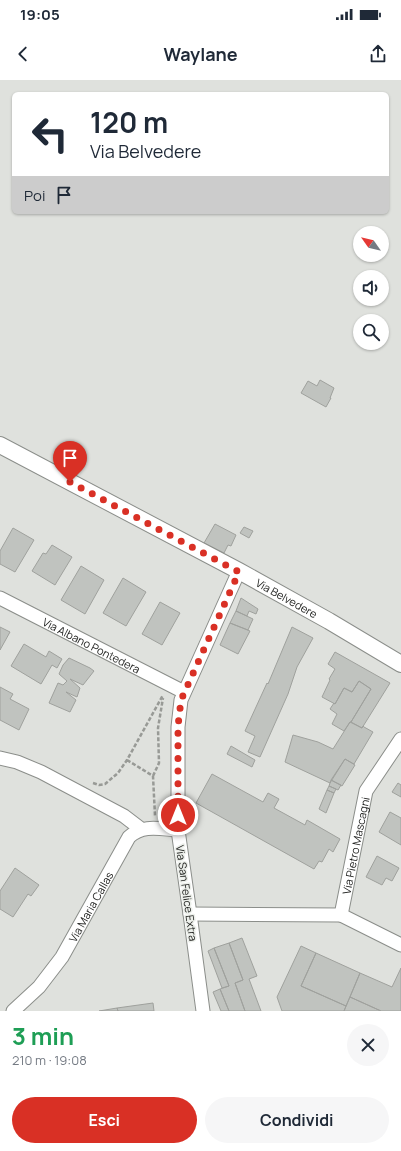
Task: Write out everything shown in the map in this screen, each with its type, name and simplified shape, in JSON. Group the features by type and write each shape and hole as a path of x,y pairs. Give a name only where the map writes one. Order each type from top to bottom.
{"street":[{"name":"Via Belvedere","path":"0,445 329,621 401,664"},
{"name":"Via San Felice Extra","path":"203,1011 178,830 178,726 181,700 184,692 239,572"},
{"name":"Via Albano Pontedera","path":"0,598 184,692"},
{"name":"Via Pietro Mascagni","path":"341,915 366,791 401,739"},
{"path":"0,758 17,762 41,772 124,816 141,829 178,830"},
{"name":"Via Maria Callas","path":"13,1011 39,987 62,957 129,838 134,832 141,829"},
{"path":"190,914 341,915 401,945"}],"path":[{"path":"75,790 81,777 95,784 105,784 118,773 127,760 164,693 158,728 158,763 153,776 156,829"},
{"path":"127,760 153,776"}],"building":[{"path":"320,380 334,388 326,407 301,393 308,381 317,386"},
{"path":"215,524 236,535 231,546 228,545 224,553 204,543"},
{"path":"244,527 253,531 249,538 240,533"},
{"path":"13,528 34,540 15,572 0,564 0,551"},
{"path":"52,545 72,557 55,585 32,571 43,553 46,554"},
{"path":"81,566 104,580 85,614 61,600"},
{"path":"123,578 146,592 126,626 103,613"},
{"path":"241,598 258,609 256,614 249,611 247,616 236,611"},
{"path":"160,602 180,613 162,645 142,634"},
{"path":"236,611 253,619 248,630 230,623"},
{"path":"230,623 250,631 238,654 220,645"},
{"path":"0,627 10,632 0,650"},
{"path":"292,627 313,638 297,667 288,694 260,757 248,752 255,736 245,731 267,683 268,684"},
{"path":"24,644 46,657 49,651 62,659 57,668 52,665 41,684 11,666"},
{"path":"335,652 390,683 362,728 351,722 371,689 359,681 352,692 344,688 335,704 322,697 330,680 329,679 335,669 328,664"},
{"path":"69,658 94,671 83,685 70,679 80,688 77,697 66,692 76,700 70,712 49,703 58,683 63,685 67,681 59,674 63,665"},
{"path":"359,681 371,689 344,731 332,724 337,714 330,709 334,703 335,704 344,688 352,692"},
{"path":"0,687 13,694 10,699 29,709 19,730 0,720"},
{"path":"350,722 362,728 363,726 373,732 354,764 345,759 330,783 285,762 293,735 318,742 333,749"},
{"path":"231,746 255,760 252,767 227,754"},
{"path":"345,759 355,765 342,786 331,780"},
{"path":"212,774 263,802 268,793 279,799 274,808 305,825 307,820 340,839 333,852 329,849 322,862 319,861 314,869 196,803"},
{"path":"331,780 341,785 338,790 329,786"},
{"path":"398,783 401,785 401,797 392,792"},
{"path":"329,786 336,789 334,793 327,790"},
{"path":"327,790 334,793 326,813 319,809"},
{"path":"390,812 401,818 401,845 379,832"},
{"path":"377,856 399,868 392,881 386,878 382,885 366,877"},
{"path":"15,868 39,885 31,896 28,894 13,917 0,909 0,891"},
{"path":"242,938 257,976 249,979 261,1011 245,1011 235,983 243,980 229,943"},
{"path":"229,943 243,980 235,983 245,1011 229,1011 220,989 229,986 214,948"},
{"path":"301,946 316,953 301,986 346,1006 344,1011 282,1011 277,997"},
{"path":"214,948 229,986 222,988 208,951"},
{"path":"316,953 360,973 346,1006 301,986"},
{"path":"401,968 401,1011 381,1011 350,997 360,973 392,987"},
{"path":"220,989 229,1011 221,1011 213,992"},
{"path":"350,997 381,1011 344,1011"},
{"path":"153,1003 154,1011 118,1011 117,1008"},
{"path":"117,1008 118,1011 99,1011"}],"route":[{"path":"70,482 239,572 181,700 178,726 178,815"}]}
